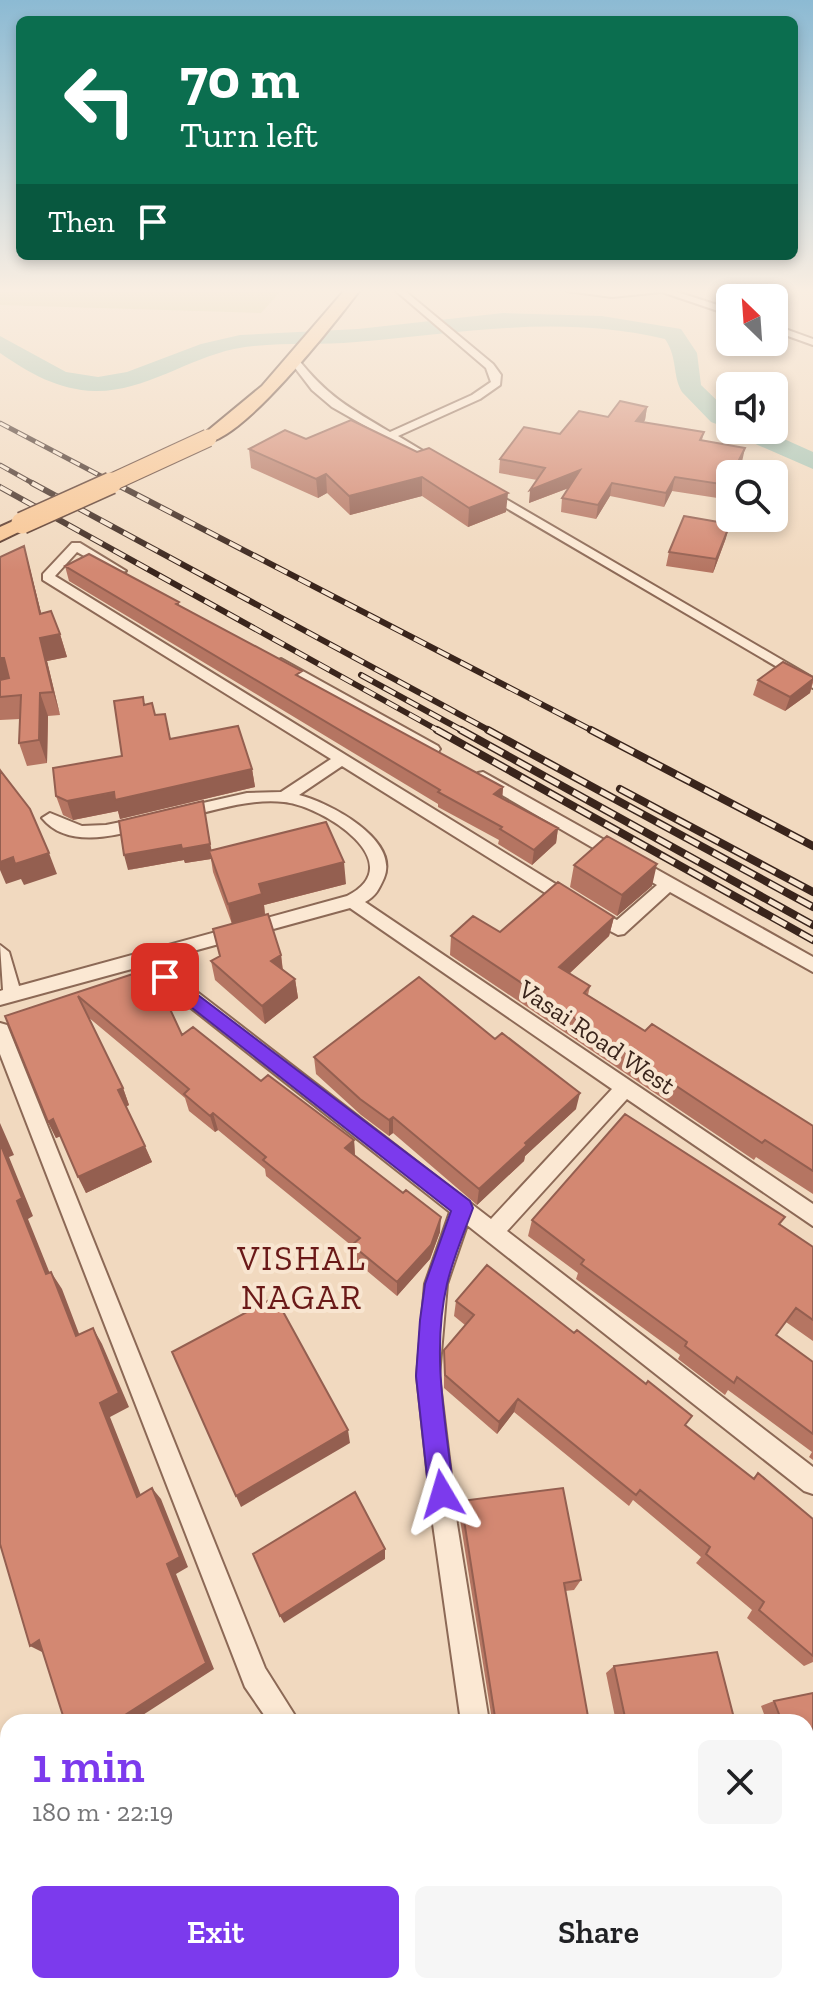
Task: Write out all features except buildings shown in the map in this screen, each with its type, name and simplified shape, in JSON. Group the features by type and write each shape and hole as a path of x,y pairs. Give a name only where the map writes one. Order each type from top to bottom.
{"main road":[{"path":"0,521 201,428 249,384"},
{"path":"0,535 230,426 271,384"}],"street":[{"path":"313,384 336,405 443,467"},
{"path":"390,436 476,397 494,384"},
{"path":"482,490 813,684"},
{"path":"130,577 76,546 47,577 618,929 669,884"},
{"path":"265,654 813,965"},
{"path":"284,797 342,759"},
{"path":"0,952 7,996 352,901 370,890 378,878 377,862 354,828 340,816 307,801 254,797 105,831 70,831 50,818"},
{"name":"Vasai Road West","path":"352,901 813,1216"},
{"path":"140,958 813,1482"},
{"path":"0,1030 255,1677 280,1714"},
{"path":"493,1232 625,1088"},
{"path":"462,1208 436,1284 428,1376 445,1524 474,1714"}],"waterway":[{"path":"690,384 716,413"},
{"path":"775,444 813,461"}],"railway":[{"path":"0,423 118,485"},
{"path":"0,465 36,485"},
{"path":"32,483 492,732"},
{"path":"114,483 595,732"},
{"path":"0,487 441,732"},
{"path":"361,675 465,732"},
{"path":"437,730 813,940"},
{"path":"461,730 813,925"},
{"path":"488,730 813,907"},
{"path":"591,730 813,846"},
{"path":"620,789 813,892"}],"district":[{"name":"VISHAL NAGAR","path":"302,1278"}],"route":[{"path":"165,977 462,1208 436,1284 431,1320 428,1376 442,1494"}]}
